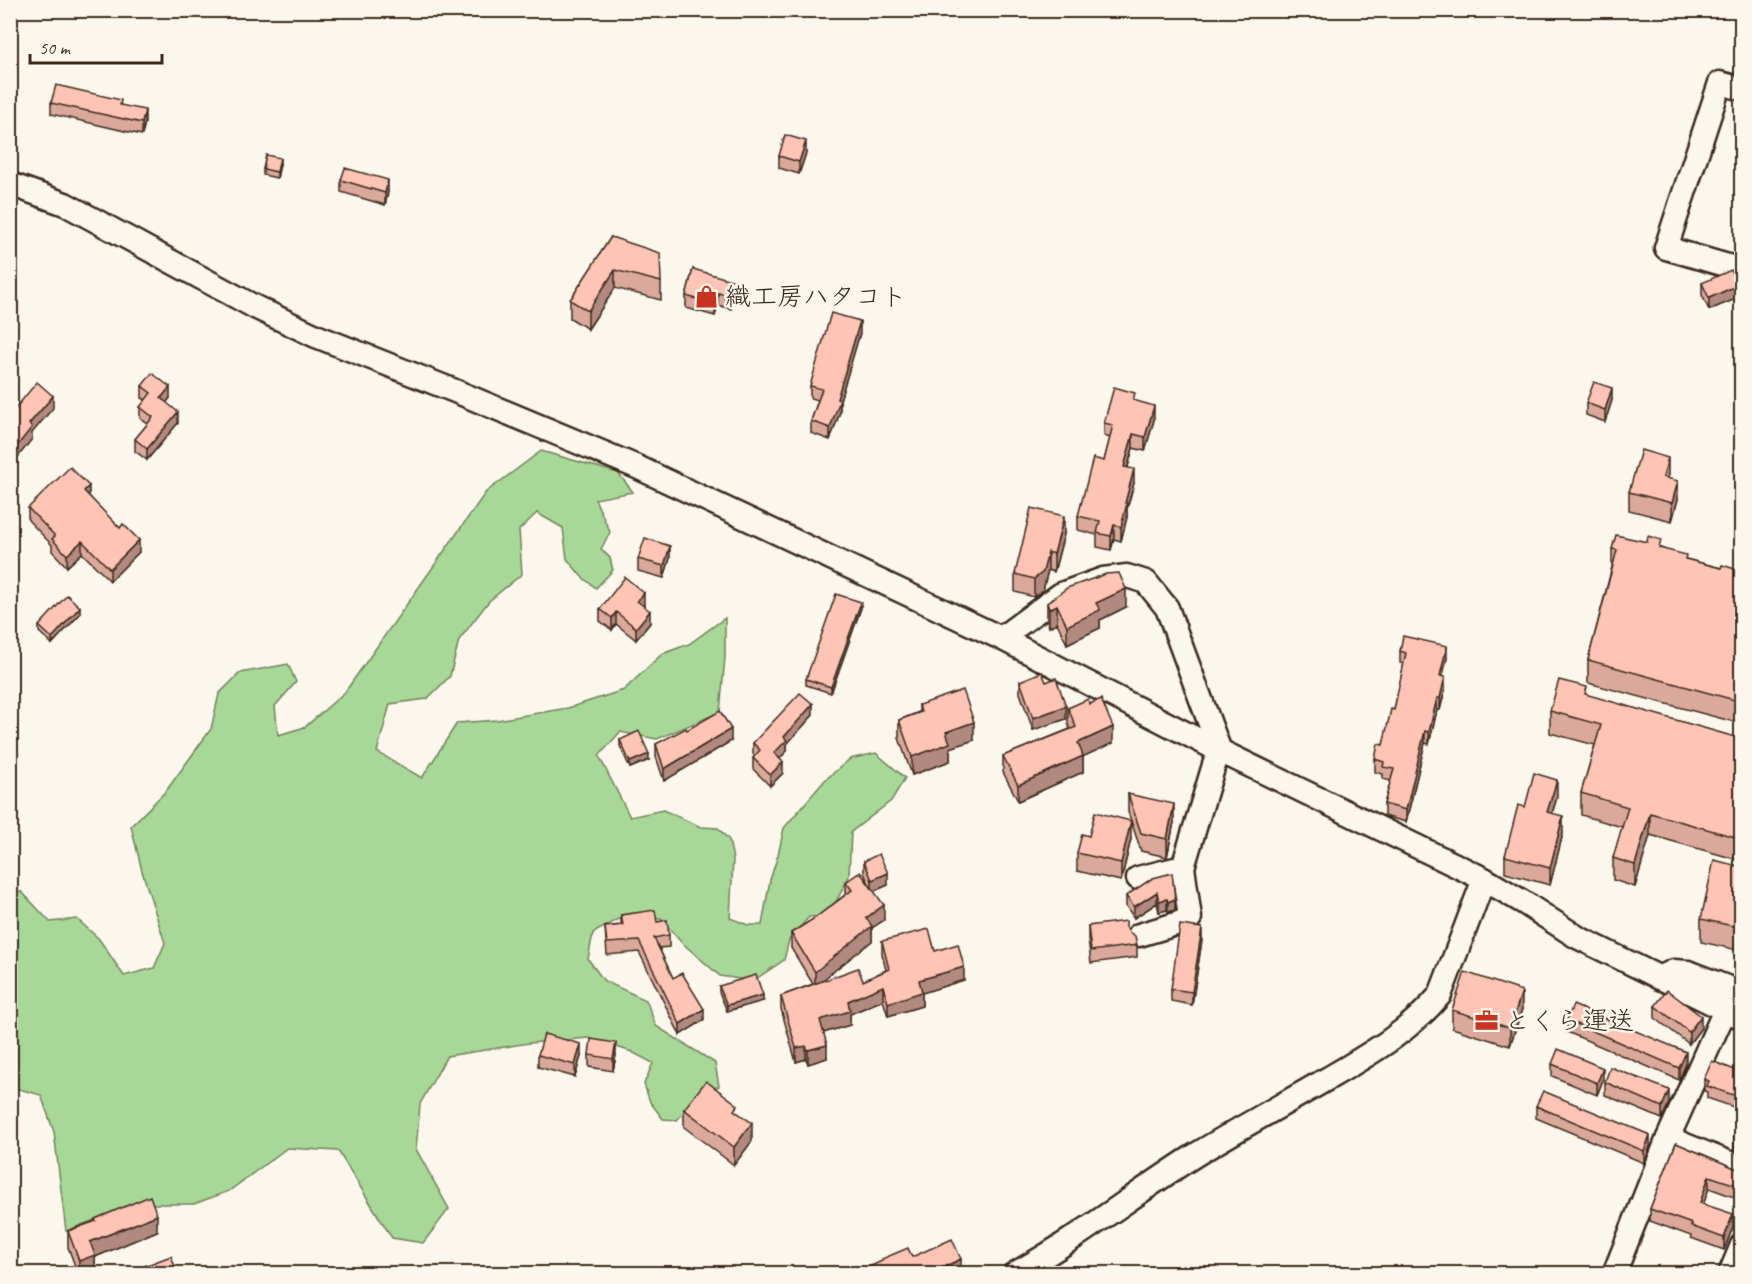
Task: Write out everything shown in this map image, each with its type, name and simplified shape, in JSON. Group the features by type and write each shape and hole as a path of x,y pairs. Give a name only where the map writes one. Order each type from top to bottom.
{"street":[{"path":"1742,89 1720,83 1666,249 1742,270"},
{"path":"10,184 65,204 255,307 316,336 466,395 637,467 1001,638 1220,751 1484,879 1577,937 1733,1014 1668,1138 1614,1274"},
{"path":"1001,638 1060,594 1103,579 1127,576 1146,582 1167,608 1220,751 1183,867 1190,918 1139,935"},
{"path":"1138,878 1183,867"},
{"path":"1014,1274 1043,1258 1197,1155 1378,1050 1427,1011 1440,995 1484,879"},
{"path":"1659,978 1674,971 1688,972 1742,993"},
{"path":"1668,1138 1742,1168"},
{"path":"1730,1274 1742,1245"}],"green space":[{"path":"541,451 618,473 633,492 595,499 610,532 601,549 610,558 613,570 596,588 582,577 567,559 563,528 537,513 519,530 522,574 489,601 459,640 450,676 427,699 390,704 377,752 422,778 457,723 497,720 568,708 624,690 662,654 689,644 725,618 725,657 720,712 657,739 620,732 599,756 630,817 663,810 701,827 718,828 729,840 733,859 730,918 748,925 762,925 770,880 784,828 825,780 850,759 876,753 905,778 891,801 851,832 849,876 829,916 809,917 789,940 784,960 753,981 720,976 681,942 661,919 621,918 593,933 588,959 604,981 646,1000 656,1026 715,1063 719,1086 689,1107 677,1120 663,1119 650,1102 644,1084 653,1063 632,1052 589,1038 529,1043 447,1056 420,1104 416,1149 449,1209 423,1243 392,1238 338,1151 287,1148 229,1191 194,1204 135,1204 66,1231 54,1132 41,1095 11,1089 11,891 22,892 50,922 77,919 99,939 124,976 154,968 165,943 142,871 131,826 166,791 211,729 219,694 240,673 288,664 296,682 275,706 278,735 305,727 345,692 486,492"}],"building":[{"path":"56,85 121,100 120,105 145,110 142,123 51,103"},
{"path":"785,135 806,141 799,162 779,156"},
{"path":"266,155 280,158 277,172 263,169"},
{"path":"345,168 388,180 385,193 341,180"},
{"path":"611,237 660,253 661,282 615,270 588,311 570,300"},
{"path":"693,269 735,281 731,296 718,293 715,304 686,296"},
{"path":"1731,270 1738,285 1709,298 1702,283"},
{"path":"831,313 860,321 837,399 840,400 830,428 811,421 822,389 810,386"},
{"path":"152,373 170,387 161,398 178,412 147,449 135,439 153,417 140,407 151,393 142,386"},
{"path":"37,382 53,396 29,424 32,427 10,455 10,407 14,410"},
{"path":"1594,382 1612,388 1605,410 1586,403"},
{"path":"1114,387 1135,393 1133,400 1154,406 1145,437 1133,434 1124,467 1134,469 1125,503 1127,503 1121,527 1114,525 1111,536 1097,533 1100,521 1078,516 1093,458 1104,461 1113,425 1104,423"},
{"path":"1641,450 1668,458 1663,477 1678,481 1672,503 1629,492"},
{"path":"70,467 89,486 84,491 120,528 123,524 139,540 110,569 82,541 67,555 52,539 55,536 28,508"},
{"path":"1031,508 1064,516 1054,554 1048,552 1043,572 1034,579 1015,574"},
{"path":"1616,535 1647,542 1648,536 1661,540 1659,548 1686,555 1685,559 1742,571 1742,702 1588,660 1617,550 1612,549"},
{"path":"645,538 670,546 664,566 638,559"},
{"path":"1119,573 1126,589 1096,603 1100,610 1067,626 1057,605 1049,609 1047,603 1067,588 1106,574"},
{"path":"625,577 644,593 637,601 650,611 636,628 616,612 612,618 600,609"},
{"path":"836,594 861,602 831,687 806,679"},
{"path":"67,595 80,607 52,638 39,626"},
{"path":"1403,636 1447,646 1440,676 1445,677 1440,698 1437,698 1429,732 1425,731 1406,810 1384,804 1394,769 1383,767 1384,762 1375,759 1378,744 1383,745 1391,709 1394,710 1406,653 1400,651"},
{"path":"1042,672 1046,682 1056,678 1066,706 1033,718 1020,681"},
{"path":"1559,680 1587,687 1585,694 1742,739 1742,839 1650,813 1635,865 1613,858 1628,807 1581,793 1601,725 1550,711"},
{"path":"963,690 974,722 946,732 950,743 912,757 899,720 921,712 919,705"},
{"path":"800,693 813,704 784,737 787,740 774,753 783,762 770,775 753,758 760,750 753,743"},
{"path":"1088,699 1090,704 1101,699 1113,727 1078,743 1083,756 1018,785 1003,756 1076,727 1068,708"},
{"path":"720,711 731,729 664,769 656,744"},
{"path":"639,731 649,754 630,762 620,740"},
{"path":"1534,773 1557,780 1547,812 1563,816 1550,868 1505,856 1518,805 1525,807"},
{"path":"1128,794 1174,804 1167,839 1141,833"},
{"path":"1095,812 1131,821 1121,863 1077,853 1082,834 1089,836"},
{"path":"879,854 888,873 872,880 864,861"},
{"path":"1714,860 1742,867 1742,928 1701,919"},
{"path":"860,872 884,905 866,918 872,926 815,972 791,933 852,890 846,882"},
{"path":"1172,873 1175,899 1168,902 1167,899 1159,901 1157,892 1134,907 1126,896 1153,878"},
{"path":"655,910 657,922 667,920 669,935 654,938 673,978 682,973 704,1009 680,1024 639,941 607,943 605,927 623,925 621,915"},
{"path":"1126,921 1126,927 1135,936 1137,945 1091,951 1088,926"},
{"path":"1180,925 1202,928 1192,992 1171,989"},
{"path":"929,929 935,951 958,944 964,967 919,980 922,992 888,1003 883,986 848,1001 850,1011 820,1020 827,1045 808,1050 806,1046 796,1048 781,996 858,968 863,981 889,969 882,941"},
{"path":"1742,929 1742,947 1738,946"},
{"path":"1465,972 1522,991 1510,1028 1452,1010"},
{"path":"756,975 763,995 727,1005 719,986"},
{"path":"1667,990 1701,1016 1689,1032 1655,1006"},
{"path":"1573,1005 1686,1052 1679,1068 1567,1020"},
{"path":"544,1034 581,1044 575,1065 538,1055"},
{"path":"591,1039 616,1043 613,1059 589,1055"},
{"path":"1558,1049 1603,1068 1597,1083 1552,1064"},
{"path":"1712,1061 1742,1074 1742,1098 1707,1086 1709,1081 1704,1079"},
{"path":"1610,1067 1669,1090 1662,1107 1605,1082"},
{"path":"706,1081 738,1105 734,1110 752,1123 734,1147 684,1109"},
{"path":"1543,1091 1650,1135 1644,1151 1536,1106"},
{"path":"1742,1116 1742,1142 1734,1138"},
{"path":"1676,1143 1737,1169 1742,1169 1742,1187 1709,1176 1700,1203 1733,1214 1724,1238 1650,1209"},
{"path":"150,1196 157,1215 90,1242 95,1255 79,1261 68,1231"},
{"path":"952,1239 961,1259 930,1273 928,1267 912,1274 854,1274 908,1248 912,1257"},
{"path":"171,1256 178,1274 141,1274 139,1268"}],"place":[{"name":"織工房ハタコト","path":"707,296"},
{"name":"とくら運送","path":"1486,1020"}]}
